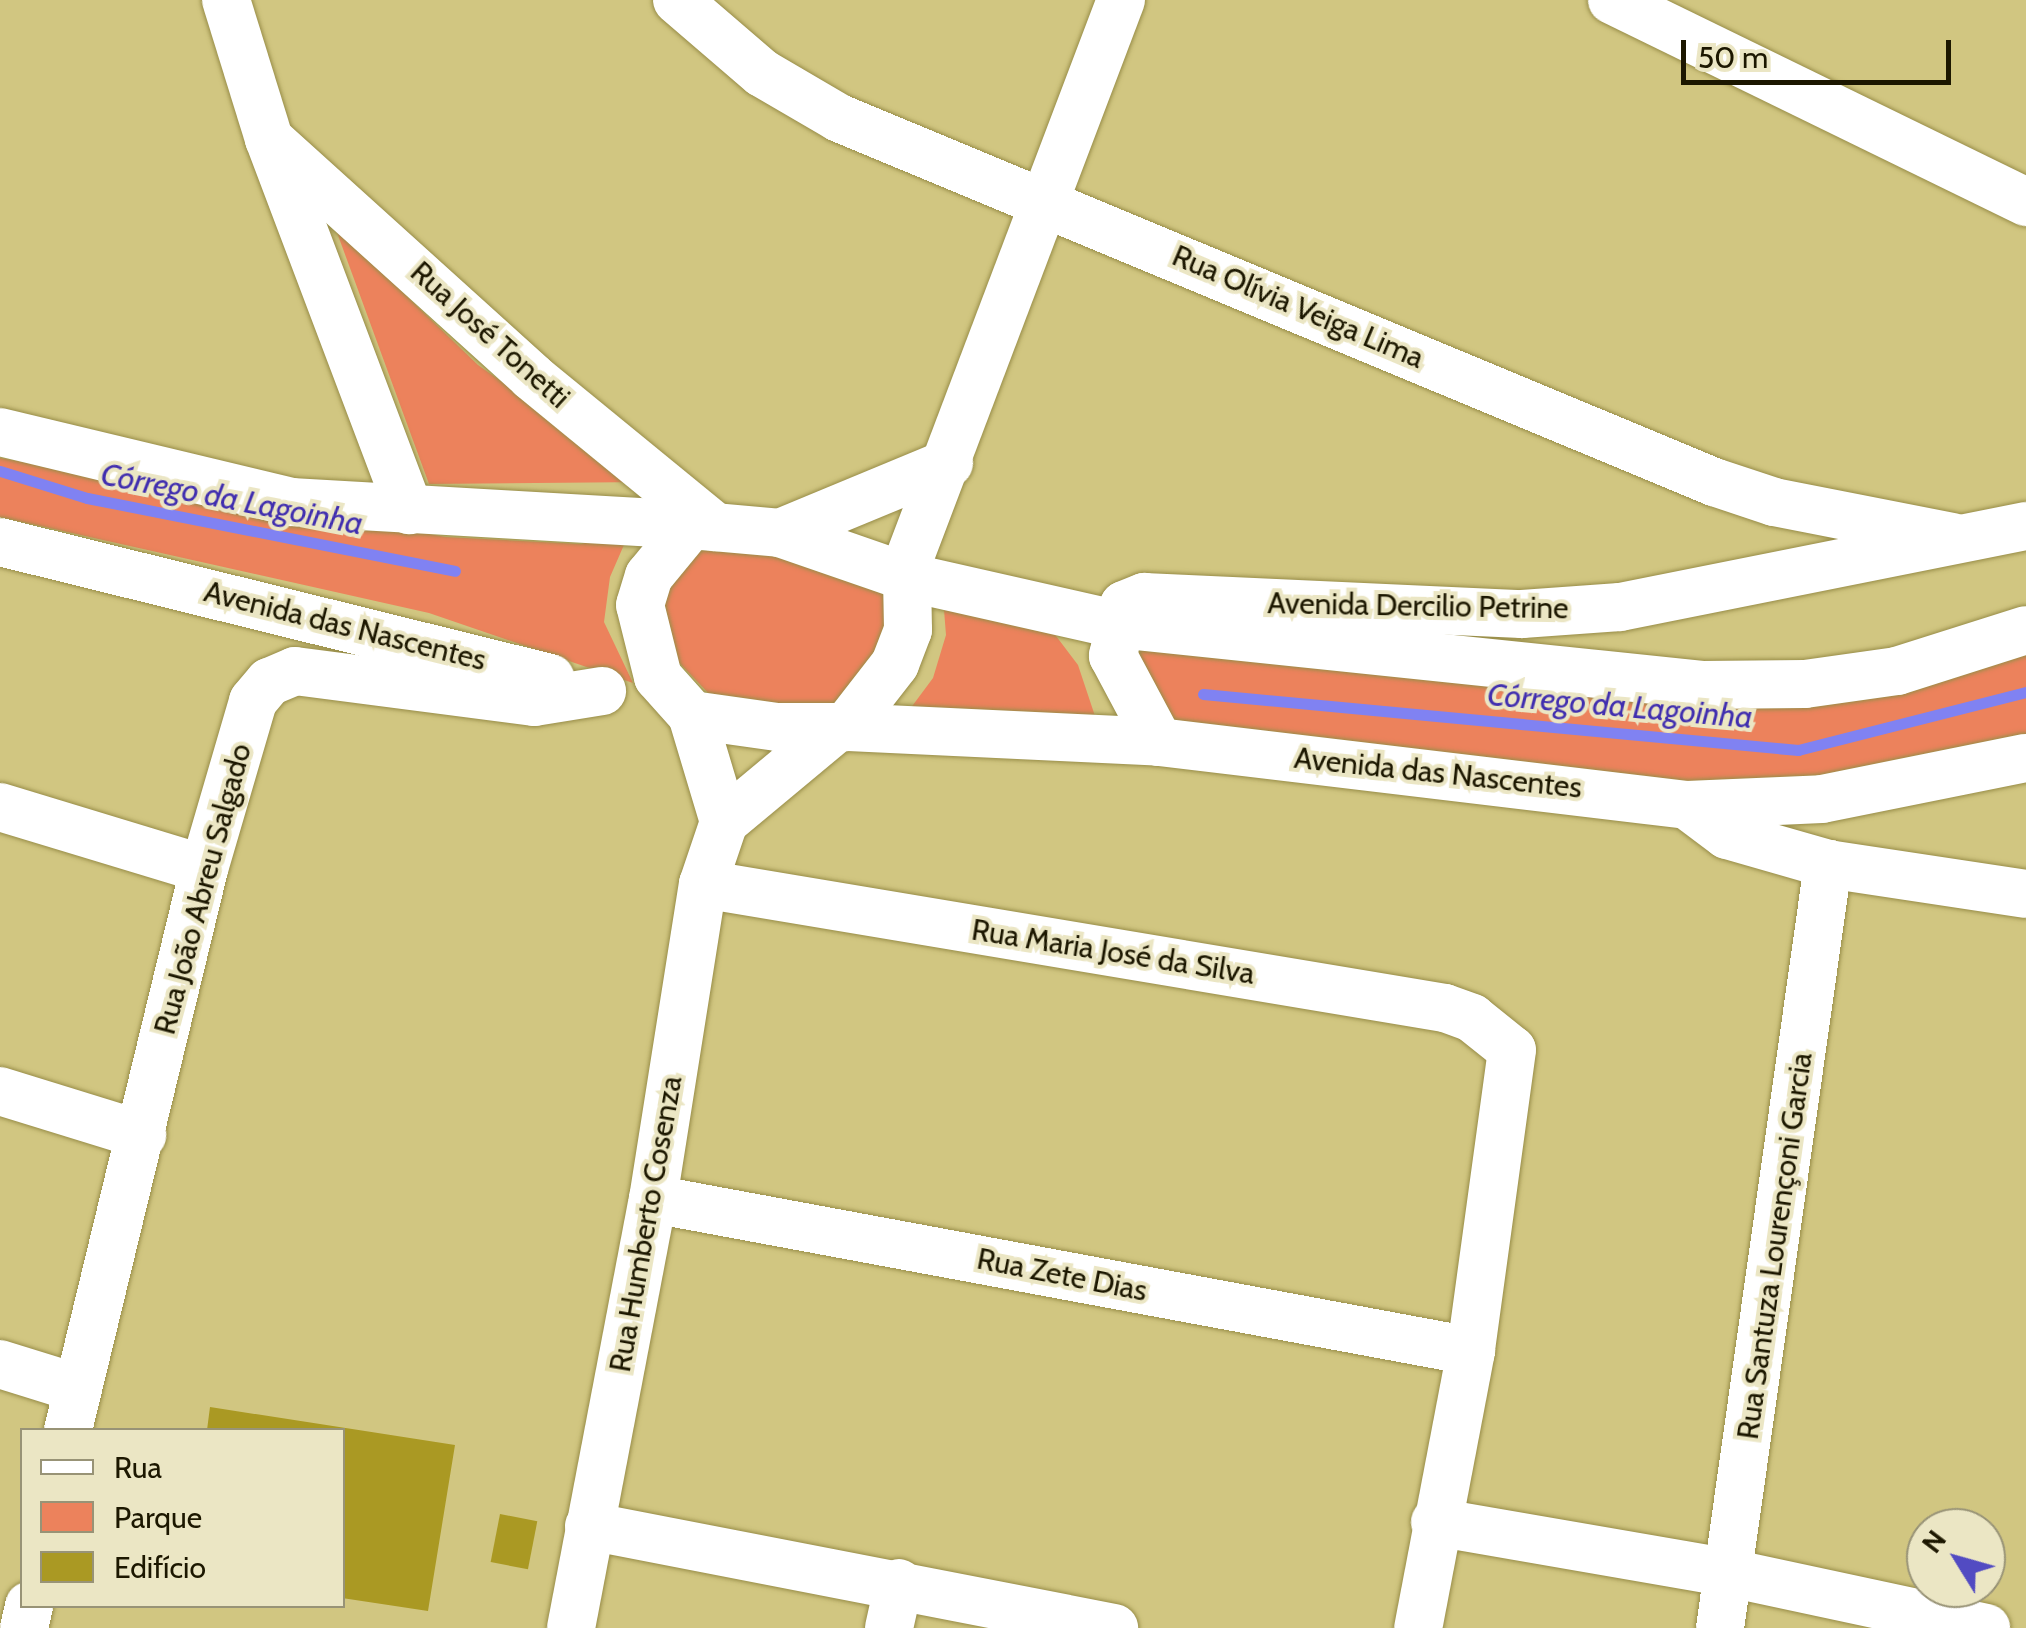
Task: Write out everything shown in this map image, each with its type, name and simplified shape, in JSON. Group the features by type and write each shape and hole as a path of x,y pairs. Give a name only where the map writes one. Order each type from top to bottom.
{"street":[{"path":"226,0 269,139 409,510"},
{"name":"Rua Olívia Veiga Lima","path":"678,0 762,73 840,118 1043,199 1714,482 1774,502 1953,537"},
{"path":"703,526 649,576 640,605 658,678 690,714 724,822 842,728 895,664 908,630 905,576 1043,199 1121,0"},
{"path":"1612,0 2026,202"},
{"name":"Rua José Tonetti","path":"269,139 703,526"},
{"path":"0,432 290,502 780,533 905,576 1116,624 1702,686 1806,684 1896,672 2026,630"},
{"path":"780,533 949,463"},
{"name":"Avenida Dercilio Petrine","path":"1116,624 1124,606 1144,597 1522,614 1620,608 1729,591 1953,537 2026,526"},
{"name":"Avenida das Nascentes","path":"0,542 690,714"},
{"path":"1116,624 1113,656 1159,742"},
{"name":"Rua João Abreu Salgado","path":"73,1409 204,869 252,702 280,675 534,702 602,691"},
{"path":"690,714 842,728"},
{"name":"Avenida das Nascentes","path":"842,728 1159,742 1688,805 1822,799 2026,758"},
{"path":"1688,805 1726,834 1828,864 2026,894"},
{"path":"0,807 204,869"},
{"name":"Rua Humberto Cosenza","path":"571,1628 654,1198 702,884 724,822"},
{"name":"Rua Santuza Lourençoni Garcia","path":"1720,1628 1828,864"},
{"name":"Rua Maria José da Silva","path":"702,884 1445,1008 1472,1018 1512,1050 1470,1351"},
{"path":"0,1091 142,1135"},
{"name":"Rua Zete Dias","path":"654,1198 1470,1351"},
{"path":"1418,1628 1470,1351"},
{"path":"0,1364 73,1409"},
{"path":"1435,1522 1730,1573 1986,1628"},
{"path":"589,1526 894,1606 1114,1628"}],"green space":[{"path":"335,227 478,365 645,482 429,484"},
{"path":"0,458 446,537 581,544 630,531 610,577 604,622 633,683 429,613 0,517"},
{"path":"704,535 758,546 888,595 892,656 824,714 712,697 667,650 657,602"},
{"path":"943,597 1050,628 1078,665 1095,716 910,709 933,678 946,635"},
{"path":"1130,639 1710,704 2026,650 2026,737 1835,778 1678,787 1171,729"}],"building":[{"path":"210,1407 455,1445 428,1611 345,1598 345,1428 207,1428"},
{"path":"500,1514 537,1521 528,1569 491,1562"}],"waterway":[{"name":"Córrego da Lagoinha","path":"0,471 87,498 455,571"},
{"name":"Córrego da Lagoinha","path":"1203,694 1798,750 2026,692"}]}
